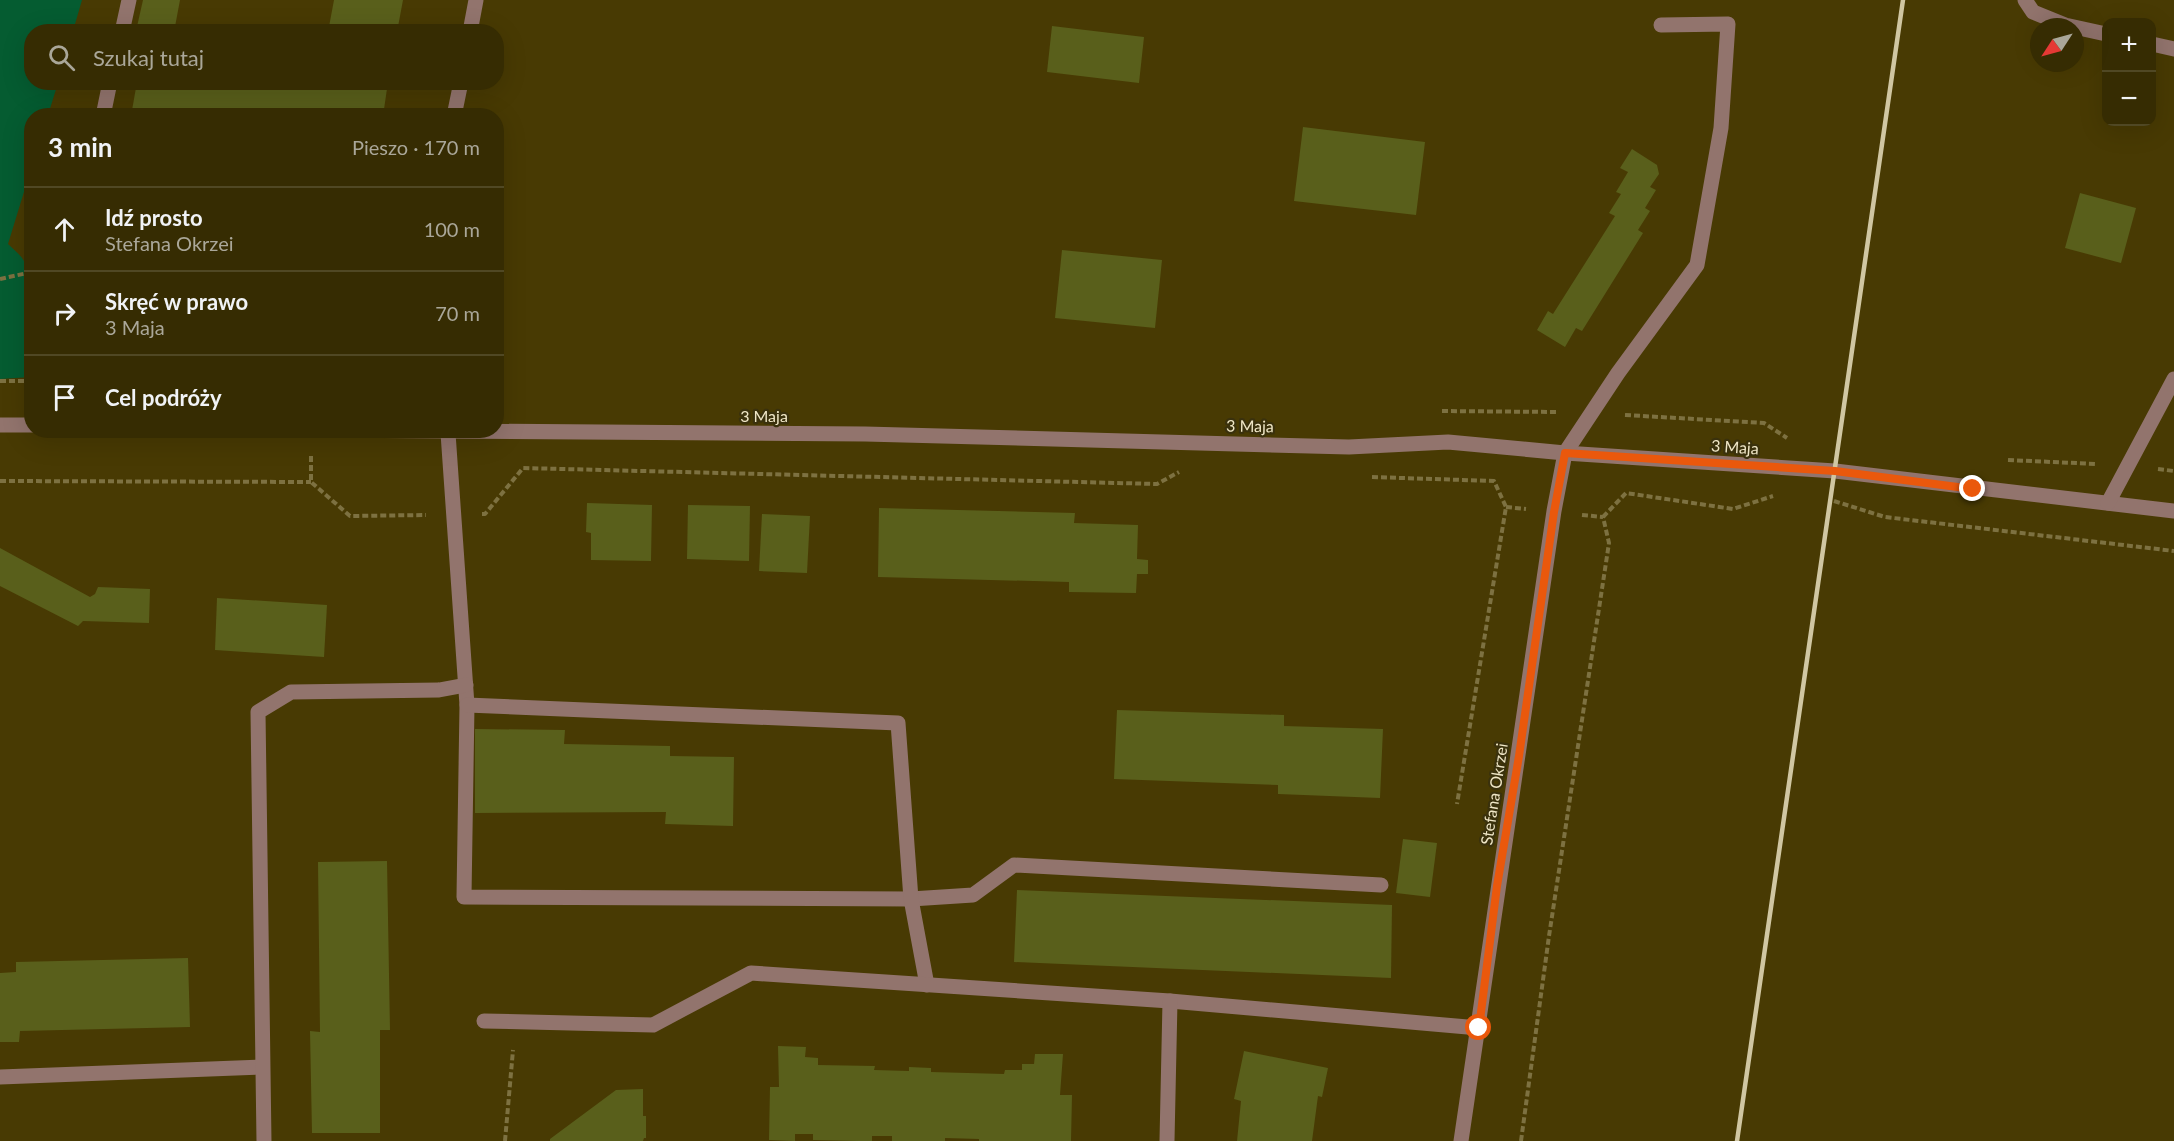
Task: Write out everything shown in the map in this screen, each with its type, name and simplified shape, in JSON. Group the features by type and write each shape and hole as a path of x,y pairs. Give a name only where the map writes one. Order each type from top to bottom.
{"street":[{"path":"124,24 129,0"},
{"path":"472,24 476,0"},
{"path":"2025,0 2033,12 2065,25 2102,33"},
{"path":"1565,453 1618,373 1697,265 1721,128 1728,24 1661,25"},
{"path":"2156,45 2174,49"},
{"path":"105,108 108,90"},
{"path":"455,108 459,90"},
{"path":"2108,503 2174,379"},
{"path":"0,425 24,425"},
{"name":"3 Maja","path":"504,433 865,434 1349,447 1448,442 1565,453 1835,471 2174,511"},
{"path":"448,438 467,705 464,897 911,899 973,895 1014,865 1381,885"},
{"name":"Stefana Okrzei","path":"1461,1141 1479,1028 1497,886 1565,453"},
{"path":"264,1141 258,712 291,692 439,690 466,685"},
{"path":"467,705 898,723 911,899 927,985"},
{"path":"484,1021 653,1025 751,973 1170,1001 1479,1028"},
{"path":"1167,1141 1170,1001"},
{"path":"0,1077 262,1066"}],"path":[{"path":"0,279 24,274"},
{"path":"0,381 24,381"},
{"path":"311,451 311,482"},
{"path":"0,481 311,482 350,516 485,514 523,468 1157,484 1182,470"},
{"path":"1367,477 1494,481 1506,507 1457,804"},
{"path":"1521,1141 1609,543 1603,517 1626,493 1733,509 1774,496"},
{"path":"1831,501 1885,517 2174,551"},
{"path":"505,1141 516,1022"}],"green space":[{"path":"0,0 82,0 75,24 24,24 24,90 56,90 50,108 24,108 24,192 8,244 24,261 24,377 0,379"}],"building":[{"path":"143,0 180,0 176,24 138,24"},
{"path":"334,0 403,0 398,24 330,24"},
{"path":"1052,26 1144,37 1139,83 1047,72"},
{"path":"136,90 387,90 384,108 132,108"},
{"path":"1303,127 1425,142 1416,215 1294,201"},
{"path":"1632,149 1657,165 1659,174 1650,187 1656,190 1645,208 1650,211 1638,230 1643,233 1582,331 1576,328 1565,347 1537,330 1548,311 1553,314 1615,216 1609,213 1621,194 1616,192 1628,172 1620,168"},
{"path":"2080,193 2136,208 2121,263 2065,248"},
{"path":"1062,250 1162,260 1155,328 1055,318"},
{"path":"587,503 652,505 651,561 591,560 591,533 586,532"},
{"path":"688,505 750,506 749,561 687,559"},
{"path":"879,508 1075,513 1074,523 1138,525 1137,559 1148,560 1148,574 1137,574 1136,593 1069,592 1069,582 878,577"},
{"path":"762,514 810,516 807,573 759,571"},
{"path":"0,548 90,597 95,594 98,587 150,589 149,623 83,621 78,626 0,586"},
{"path":"217,598 327,605 324,657 215,650"},
{"path":"1117,710 1284,715 1284,726 1383,729 1380,798 1278,794 1278,785 1114,779"},
{"path":"475,729 565,730 564,744 670,746 670,756 734,757 733,826 665,824 666,812 475,813"},
{"path":"1403,839 1437,843 1430,897 1396,893"},
{"path":"387,861 390,1030 380,1030 380,1133 312,1133 310,1031 320,1032 318,862"},
{"path":"1017,890 1392,905 1391,978 1014,962"},
{"path":"188,958 190,1027 20,1031 19,1042 0,1042 0,973 16,972 16,962"},
{"path":"778,1046 806,1047 805,1057 818,1058 818,1065 875,1066 874,1070 909,1071 909,1067 931,1068 931,1072 1004,1074 1005,1070 1022,1070 1022,1064 1034,1064 1035,1054 1063,1054 1060,1095 1072,1095 1071,1141 979,1141 979,1139 945,1138 945,1141 892,1141 892,1136 872,1136 872,1141 813,1140 813,1134 795,1134 795,1141 769,1140 770,1087 779,1087"},
{"path":"1244,1051 1328,1068 1322,1097 1318,1096 1312,1141 1237,1141 1241,1101 1234,1099"},
{"path":"643,1089 646,1138 643,1141 550,1141 616,1090"}],"railway":[{"path":"1737,1141 1903,0"}],"route":[{"path":"1479,1028 1497,886 1565,453 1835,471 1973,489"}]}
